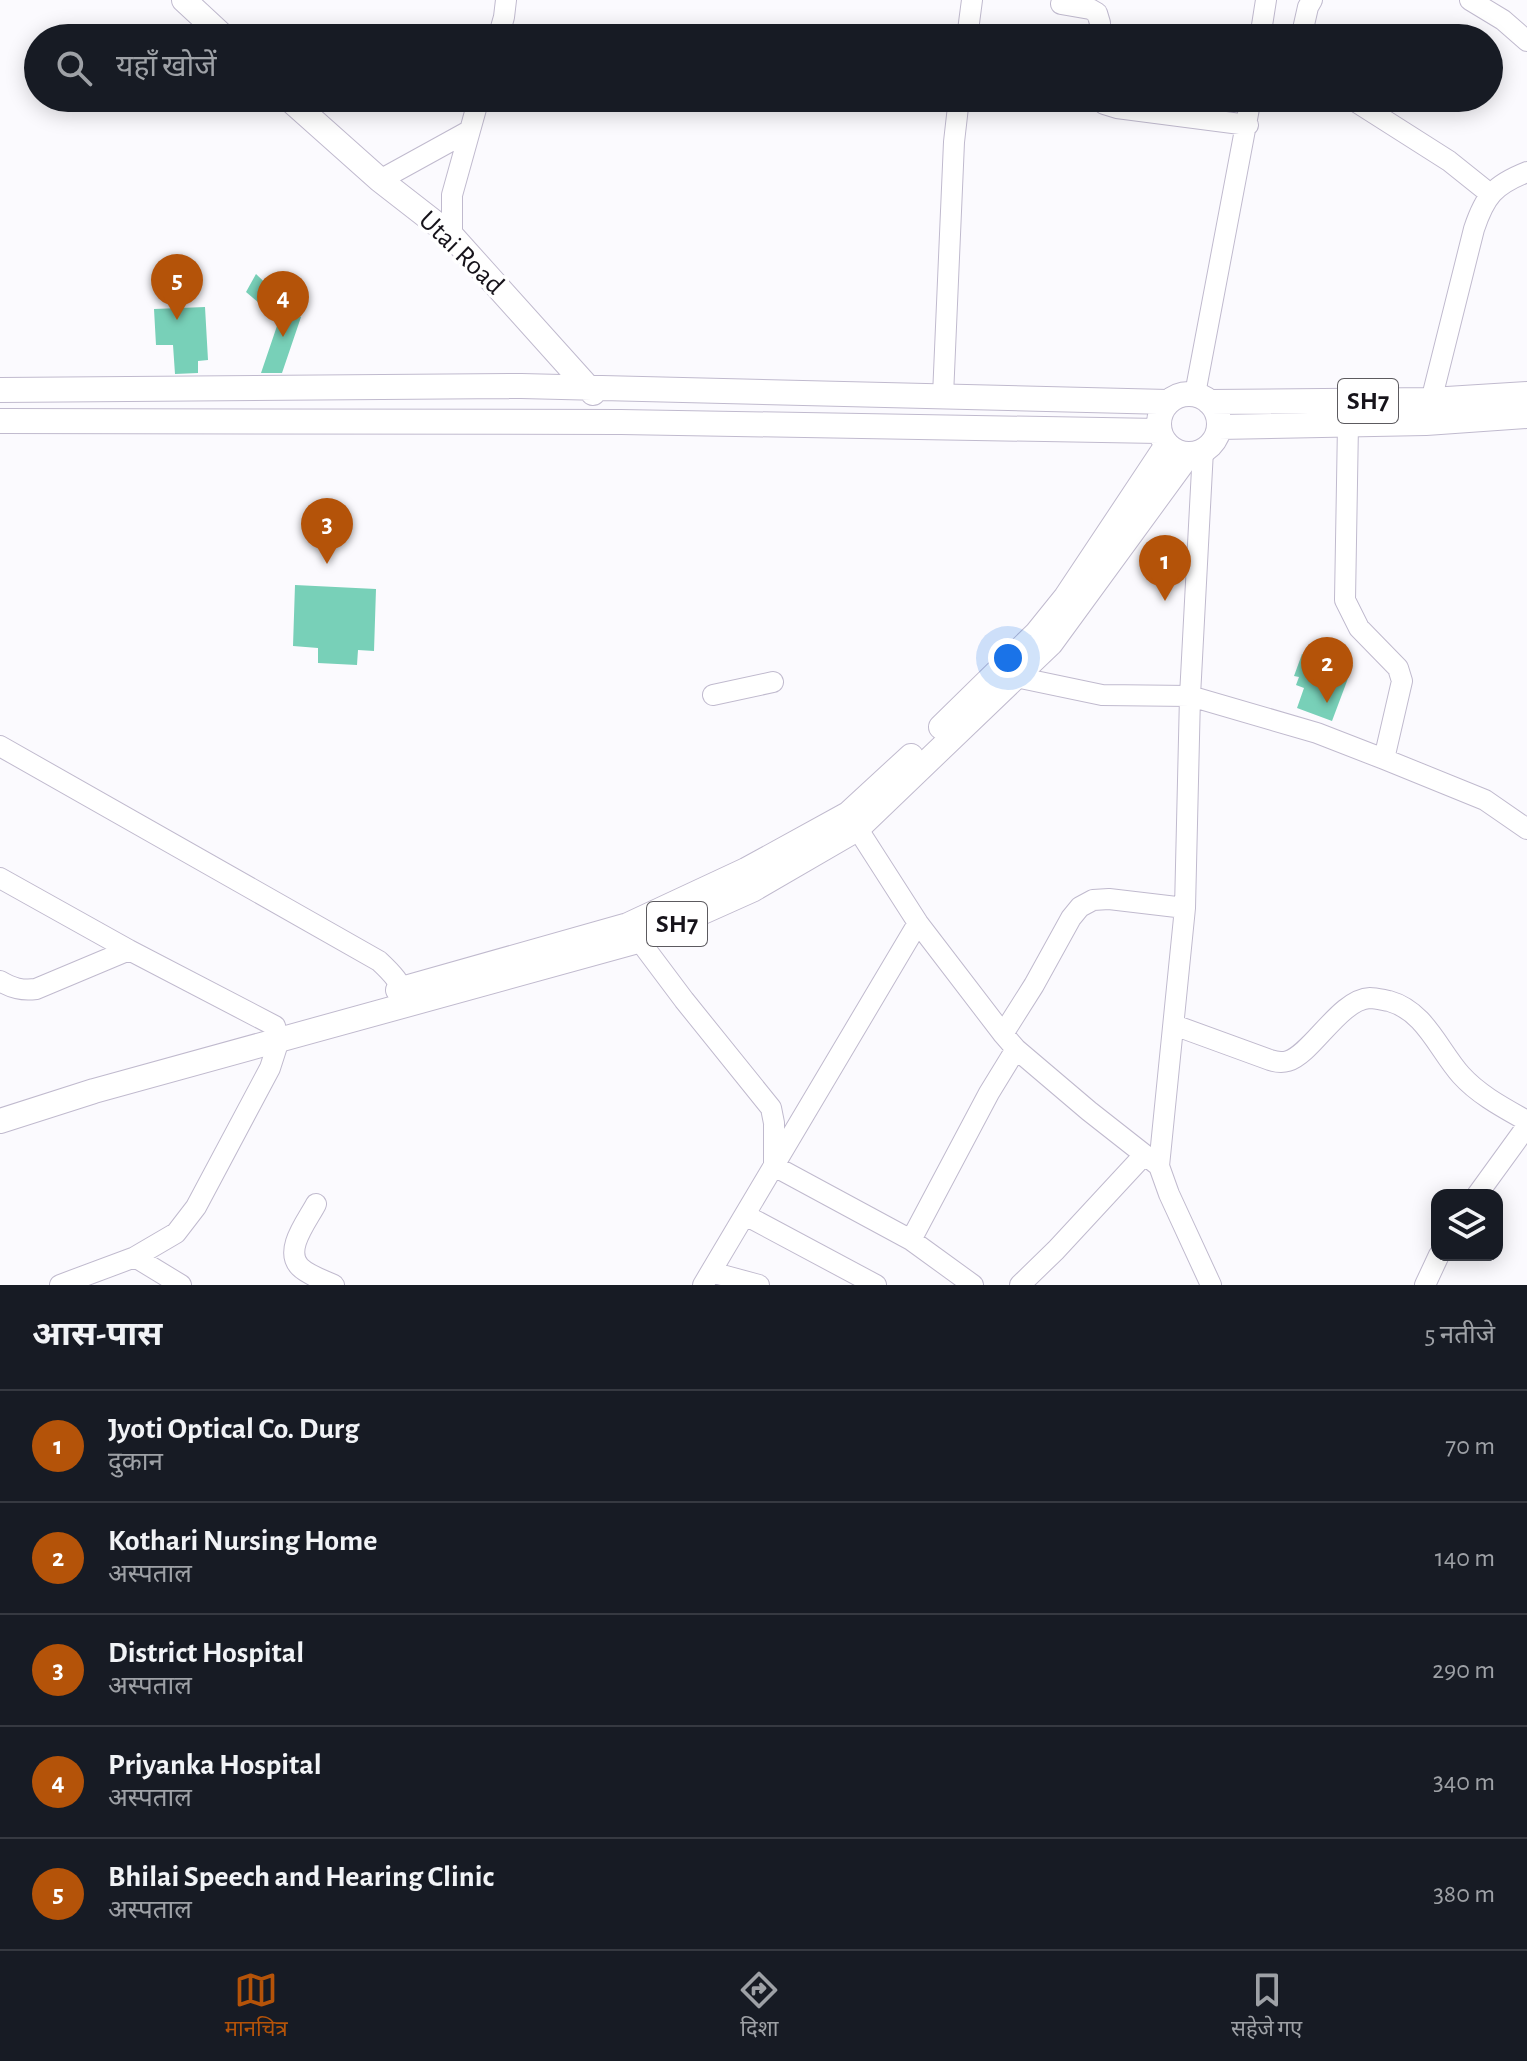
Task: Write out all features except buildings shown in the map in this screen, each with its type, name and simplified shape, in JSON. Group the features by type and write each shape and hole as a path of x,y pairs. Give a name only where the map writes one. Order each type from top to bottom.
{"main road":[{"path":"184,0 210,24"},
{"name":"Utai Road","path":"304,112 380,180 452,236 621,422"},
{"path":"0,390 586,387 1168,402"},
{"name":"SH7","path":"853,821 917,750 1037,633 1180,445 1214,440 1219,427 1348,424 1527,394"},
{"name":"SH7","path":"1180,445 1159,415 1168,402 1180,395 1527,416"},
{"path":"1202,398 1217,413 1219,427"},
{"path":"0,421 621,422 1180,445"},
{"name":"SH7","path":"0,1121 277,1033 633,933 752,890 853,821 1051,643 1079,607 1180,445"},
{"name":"SH7","path":"0,1103 89,1075 277,1033"}],"street":[{"path":"502,24 506,0"},
{"path":"969,24 972,0"},
{"path":"1262,24 1266,0"},
{"path":"1304,24 1312,0"},
{"path":"1470,0 1503,20 1527,41"},
{"path":"1061,4 1090,9 1097,13 1100,24"},
{"path":"452,236 452,195 475,112"},
{"path":"943,396 957,112"},
{"path":"1148,112 1248,125"},
{"path":"1202,398 1249,112"},
{"path":"1372,112 1449,161 1489,193"},
{"path":"380,180 469,131"},
{"path":"1428,412 1481,206 1489,193 1527,172"},
{"path":"1348,424 1345,600 1359,628 1398,668 1402,681 1384,759"},
{"path":"1020,1285 1152,1160 1174,1025 1185,908 1190,696 1180,445"},
{"path":"1016,677 1102,695 1190,696 1317,733 1485,800 1527,829"},
{"path":"713,695 773,682"},
{"path":"0,746 379,961 393,974 406,996"},
{"path":"853,821 918,923 1009,1041 1089,1111 1152,1160 1211,1285"},
{"path":"0,878 277,1033 270,1068 196,1207 176,1233 135,1257 60,1285"},
{"path":"911,1240 989,1093 1034,985 1080,907 1093,900 1109,899 1185,908"},
{"path":"759,1285 707,1279 918,923"},
{"path":"633,933 771,1108 774,1166"},
{"path":"0,981 14,988 36,989 129,950"},
{"path":"1174,1025 1270,1060 1284,1062 1296,1057 1355,1003 1371,998 1404,1007 1419,1019 1475,1089 1527,1124 1481,1189"},
{"path":"774,1166 911,1240 973,1285"},
{"path":"316,1204 295,1245 294,1258 301,1268 334,1285"},
{"path":"745,1215 876,1285"},
{"path":"135,1257 181,1285"},
{"path":"1425,1285 1436,1261"}],"place":[{"name":"Bhilai Speech and Hearing Clinic","path":"177,320"},
{"name":"Priyanka Hospital","path":"283,337"},
{"name":"District Hospital","path":"327,564"},
{"name":"Jyoti Optical Co. Durg","path":"1165,601"},
{"name":"Kothari Nursing Home","path":"1327,703"}]}
